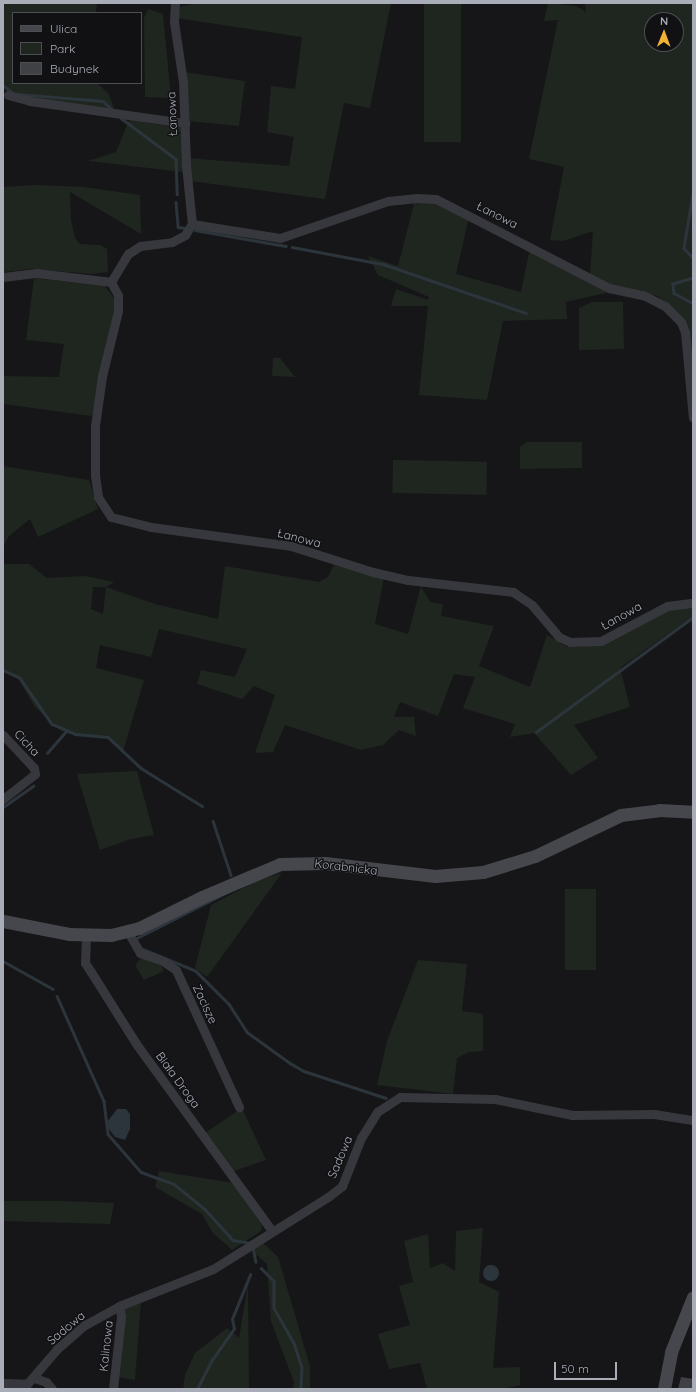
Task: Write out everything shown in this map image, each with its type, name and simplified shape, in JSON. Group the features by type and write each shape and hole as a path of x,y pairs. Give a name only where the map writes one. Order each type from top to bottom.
{"street":[{"name":"Łanowa","path":"174,3 174,22 183,82 184,123 192,224 280,238 388,201 417,198 447,203 609,288 643,295 665,306 682,322 685,332 693,418"},
{"path":"8,95 30,102 184,123"},
{"path":"3,276 37,273 111,282 128,254 140,246 172,242 185,235 192,224"},
{"name":"Łanowa","path":"111,282 118,295 118,311 96,420 95,475 98,497 112,517 157,528 291,546 408,580 513,592 532,605 559,637 570,642 601,641 667,606 693,603"},
{"name":"Cicha","path":"3,735 34,768 35,774 3,799"},
{"name":"Korabnicka","path":"3,921 86,936 128,932 280,864 325,863 436,876 483,872 535,856 620,815 659,810 693,812"},
{"name":"Zacisze","path":"128,932 140,953 163,961 176,970 239,1107"},
{"name":"Biała Droga","path":"86,936 85,963 137,1044 272,1231"},
{"name":"Sadowa","path":"34,1378 57,1349 85,1324 119,1306 213,1269 342,1186 361,1138 377,1112 400,1097 495,1099 572,1115 654,1114 693,1120"},
{"path":"664,1389 671,1352 693,1297"},
{"name":"Kalinowa","path":"114,1389 121,1316 119,1306"},
{"path":"3,1383 18,1385 34,1378 46,1382 52,1389"}],"green space":[{"path":"3,3 97,3 96,12 12,12 12,84 98,84 109,94 115,112 18,96 3,89"},
{"path":"196,3 391,3 370,108 344,103 325,199 190,181 187,158 289,166 294,137 267,132 271,86 295,89 302,37 176,18 180,7"},
{"path":"424,3 461,3 461,142 424,142"},
{"path":"548,3 576,6 586,12 585,3 693,3 693,385 684,319 658,296 618,289 590,274 593,231 563,241 550,240 564,167 529,159 558,20 544,21"},
{"path":"148,9 163,14 171,98 145,97 144,18"},
{"path":"184,72 245,81 239,126 188,121"},
{"path":"129,120 181,128 183,172 88,161 116,152"},
{"path":"36,185 84,187 140,195 141,234 70,192 71,220 75,238 80,244 100,245 107,249 108,272 92,274 33,269 3,272 3,187"},
{"path":"415,200 429,200 469,217 456,274 521,292 530,248 604,289 606,293 566,302 567,319 503,321 487,400 419,395 428,306 391,306 396,289 428,300 429,297 378,275 368,256 398,266"},
{"path":"34,278 105,286 114,298 115,311 92,416 3,404 3,376 59,377 64,344 26,340"},
{"path":"592,302 623,302 624,349 579,350 579,308"},
{"path":"273,358 280,358 295,377 272,376"},
{"path":"527,442 582,442 582,468 520,469 520,447"},
{"path":"393,460 487,462 486,495 392,493"},
{"path":"3,466 89,480 98,509 38,537 30,519 9,536 3,547"},
{"path":"3,561 4,564 29,564 47,578 85,576 114,582 106,587 155,604 218,619 225,566 319,582 328,577 334,565 384,578 375,624 408,634 421,586 430,602 443,604 441,616 494,626 479,666 530,687 547,635 567,647 590,646 609,641 669,608 682,606 692,608 693,616 620,668 630,707 574,725 598,758 571,775 534,733 510,737 515,724 463,708 475,677 454,674 438,716 400,702 394,717 414,717 416,736 399,730 383,745 361,750 285,725 273,752 255,753 275,695 254,686 242,699 197,684 201,670 235,677 247,649 159,629 151,657 100,645 96,668 144,680 123,752 105,737 72,735 60,730 34,706 18,678 3,672","holes":["93,587 106,587 103,614 91,609"]},
{"path":"137,771 154,835 131,839 100,850 77,774"},
{"path":"282,873 207,977 195,968 211,905 259,880"},
{"path":"565,889 596,889 596,970 565,970"},
{"path":"142,957 160,963 164,971 144,980 135,965"},
{"path":"418,960 467,964 462,1011 483,1014 483,1051 469,1052 457,1058 453,1094 377,1085 387,1041"},
{"path":"242,1108 266,1160 231,1172 205,1133"},
{"path":"159,1171 233,1183 262,1225 261,1231 232,1250 212,1232 202,1214 155,1187"},
{"path":"3,1201 114,1203 110,1224 3,1221"},
{"path":"483,1228 479,1282 499,1292 493,1368 520,1367 520,1385 502,1389 427,1389 420,1363 389,1369 378,1334 410,1325 399,1286 413,1282 404,1241 428,1234 430,1268 443,1263 455,1271 456,1231"},
{"path":"262,1242 278,1257 310,1366 310,1389 293,1389 294,1382 271,1321 267,1264 251,1250"},
{"path":"248,1284 249,1389 183,1389 185,1375 195,1353 227,1328 239,1338"},
{"path":"141,1301 135,1380 117,1377 124,1309"}],"shaded area":[{"path":"117,1109 126,1109 130,1114 130,1129 125,1140 115,1137 108,1128 108,1121"},
{"path":"488,1265 494,1265 499,1270 497,1279 494,1281 488,1281 483,1276 483,1270"}],"building":[{"path":"681,1377 693,1379 693,1389 678,1389"}],"waterway":[{"path":"3,85 13,93"},
{"path":"18,94 103,101 112,109"},
{"path":"121,118 176,159 177,194"},
{"path":"693,194 684,248 693,258"},
{"path":"176,202 178,227 185,228"},
{"path":"195,230 286,246"},
{"path":"292,247 383,264 526,313"},
{"path":"693,278 673,284 674,293 693,303"},
{"path":"536,732 693,617"},
{"path":"3,670 20,678 52,724 75,734 108,737 141,768 202,806"},
{"path":"47,753 66,731"},
{"path":"3,807 33,786"},
{"path":"213,821 231,875"},
{"path":"135,939 237,887"},
{"path":"143,949 196,971 229,1004 247,1032 290,1063 304,1071 386,1098"},
{"path":"3,961 53,989"},
{"path":"57,996 104,1101 108,1134 141,1172 174,1184 205,1209 233,1240 250,1243"},
{"path":"253,1247 256,1262"},
{"path":"261,1268 274,1281 274,1308 294,1343 302,1367 301,1389"},
{"path":"197,1389 212,1360 234,1329 232,1319 250,1275"}]}
